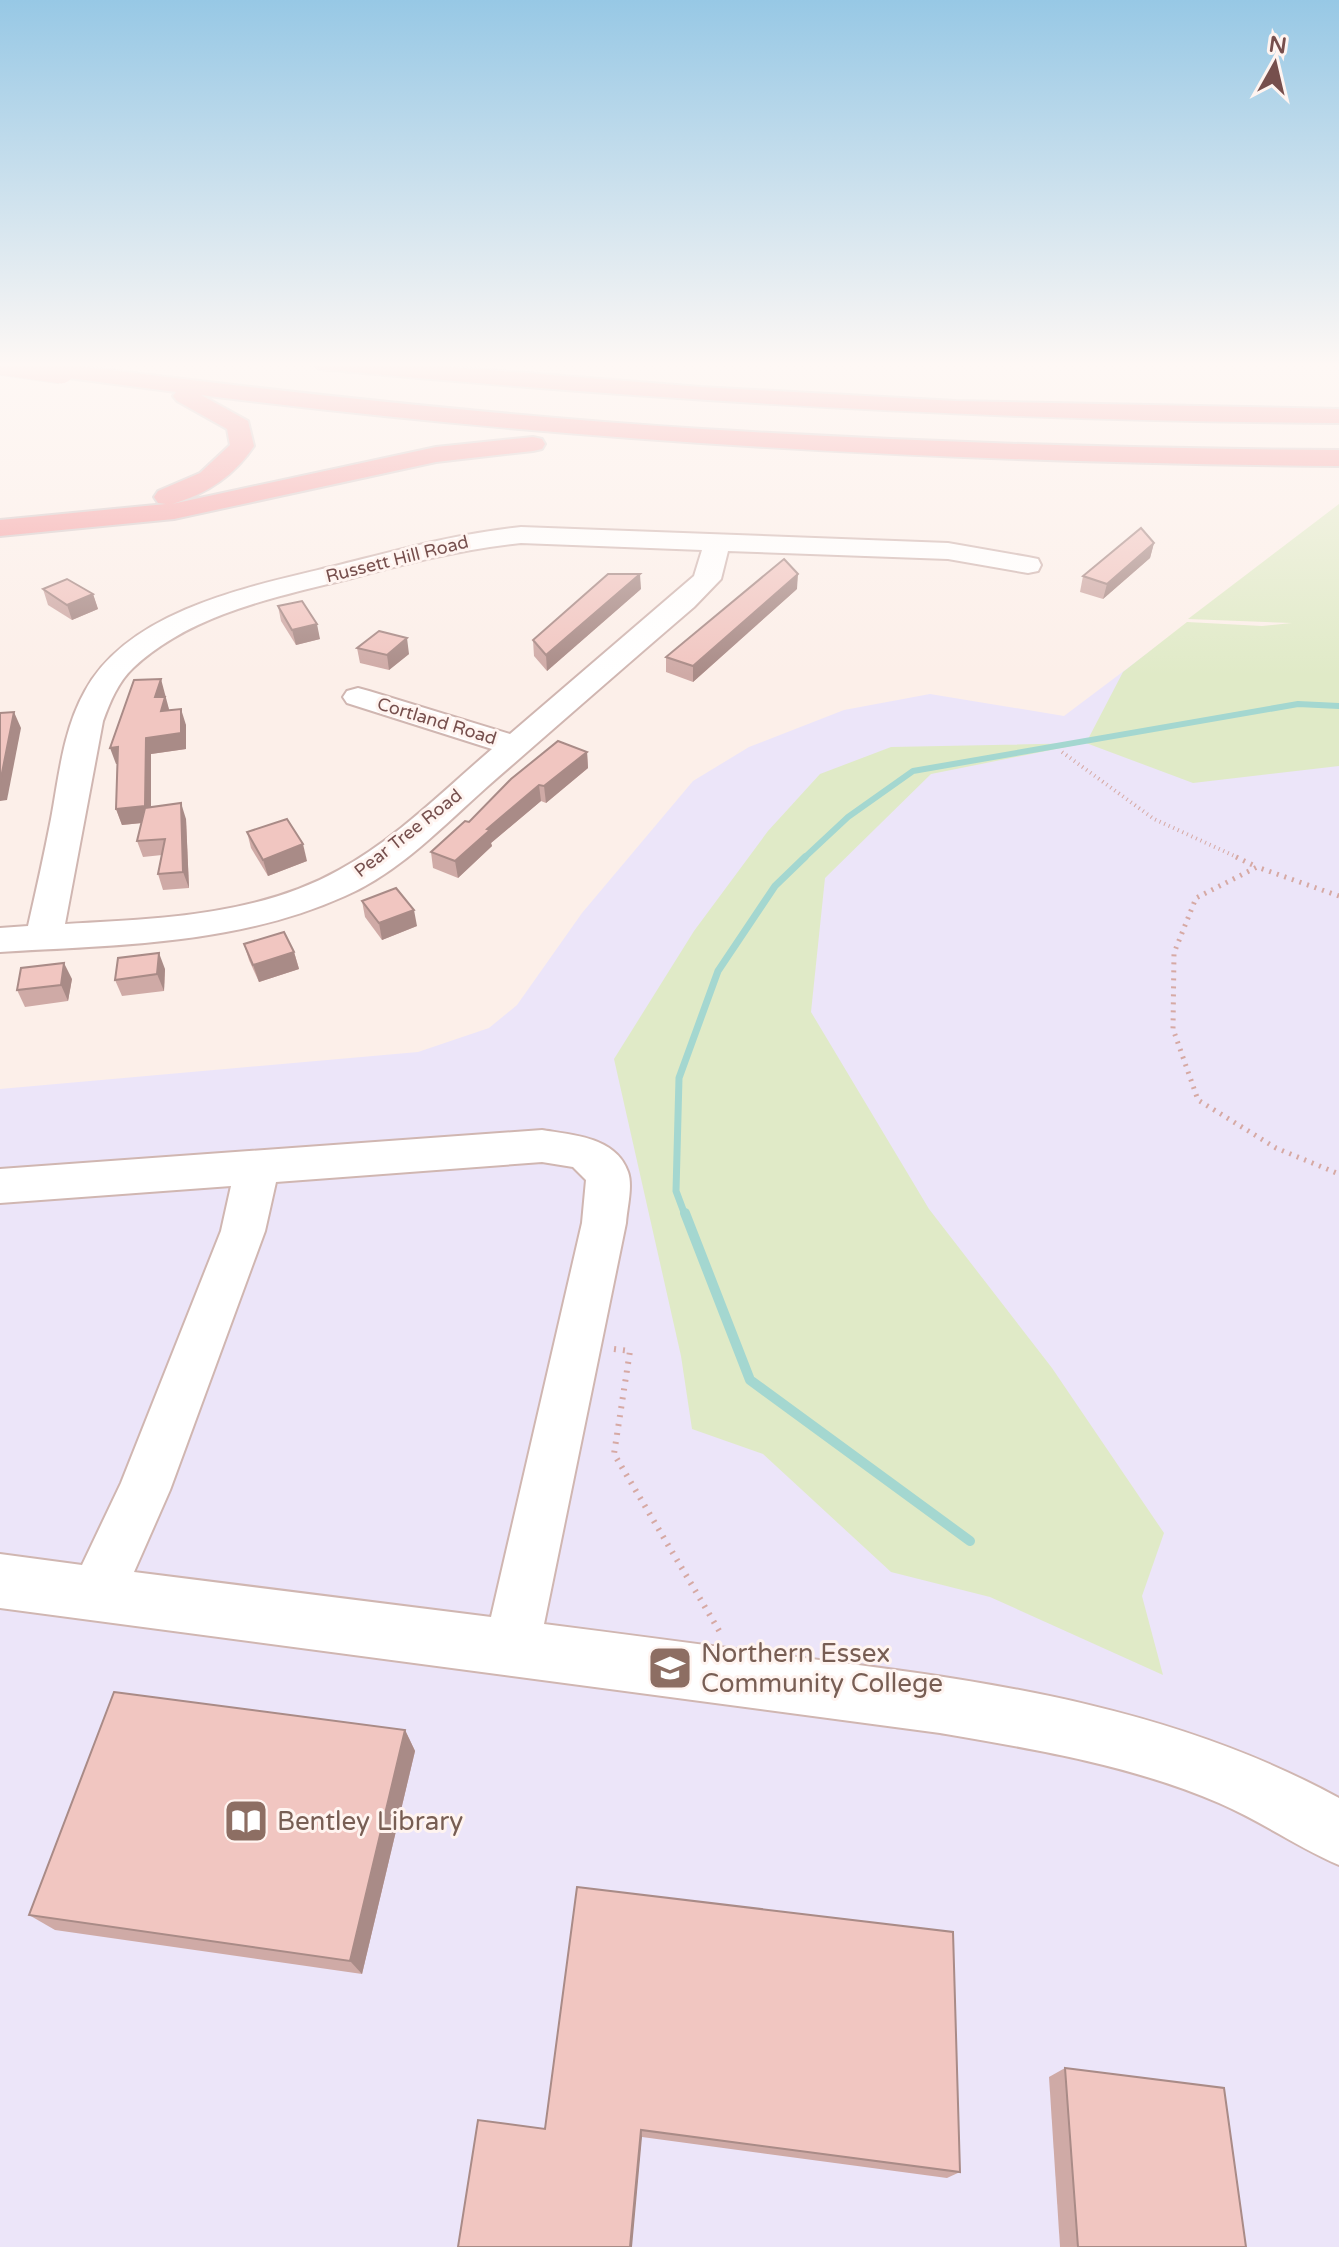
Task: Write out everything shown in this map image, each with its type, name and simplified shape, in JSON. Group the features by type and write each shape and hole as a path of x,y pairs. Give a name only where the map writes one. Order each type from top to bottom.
{"highway":[{"path":"0,517 138,506 192,489 227,467"},
{"path":"0,528 73,525 177,513 379,467"}],"street":[{"name":"Russett Hill Road","path":"44,937 80,749 90,709 103,684 132,654 154,637 220,606 456,542 521,535 948,551 1028,565"},
{"name":"Pear Tree Road","path":"0,940 134,931 246,915 289,904 334,887 362,872 402,842 707,579 717,542"},
{"name":"Cortland Road","path":"358,697 515,746"},
{"path":"0,1186 542,1146 585,1153 608,1175 604,1223 512,1646"},
{"path":"97,1593 144,1490 243,1231 257,1168"},
{"path":"0,1581 940,1704 1077,1728 1235,1778 1335,1818"}],"path":[{"path":"1062,752 1154,819 1257,867 1339,896"},
{"path":"1257,867 1196,898 1174,953 1173,1029 1198,1100 1276,1148 1339,1174"},
{"path":"577,1345 630,1351 614,1454 721,1635 718,1674"}],"shaded area":[{"name":"Northern Essex Community College","path":"1173,634 1339,639 1339,2247 0,2247 0,1089 418,1052 489,1028 517,1005 582,913 693,781 749,747 844,710 930,694 1064,716"}],"green space":[{"path":"1339,504 1339,766 1193,783 1086,743 1123,672 1187,622 1262,626 1292,623 1188,619"},
{"path":"1086,743 931,774 825,878 811,1012 929,1209 1052,1368 1164,1533 1142,1596 1163,1675 990,1597 891,1572 763,1454 692,1429 681,1356 614,1059 694,931 768,831 820,774 891,747"}],"building":[{"path":"1141,528 1154,543 1107,584 1083,576"},
{"path":"784,559 798,574 693,666 666,657"},
{"path":"608,574 640,574 546,655 533,640"},
{"path":"67,579 93,594 67,605 43,589"},
{"path":"302,601 317,624 292,630 278,606"},
{"path":"379,631 407,638 387,655 357,648"},
{"path":"161,679 155,697 165,697 161,711 181,709 181,733 146,738 145,806 116,809 118,747 110,748 134,680"},
{"path":"14,712 0,783 0,713"},
{"path":"558,741 587,752 544,786 539,785 455,861 431,852 465,821 469,822 511,779"},
{"path":"181,803 183,872 158,874 165,839 137,841 145,808"},
{"path":"287,819 303,844 263,860 247,832"},
{"path":"396,888 414,910 379,923 362,901"},
{"path":"284,932 294,952 253,965 244,944"},
{"path":"159,953 157,974 115,980 118,958"},
{"path":"64,963 61,985 17,990 21,968"},
{"name":"Bentley Library","path":"114,1692 405,1730 350,1961 29,1915"},
{"path":"577,1887 953,1932 960,2172 641,2130 630,2247 458,2247 478,2120 545,2129"},
{"path":"1065,2068 1224,2088 1246,2247 1078,2247"}],"waterway":[{"path":"803,859 848,817 913,771 1298,704 1339,706"},
{"path":"685,1215 676,1191 679,1078 718,971 775,886 805,857"},
{"path":"685,1213 750,1380 970,1541"}],"place":[{"name":"Northern Essex Community College","path":"670,1668"},
{"name":"Bentley Library","path":"246,1821"}]}
